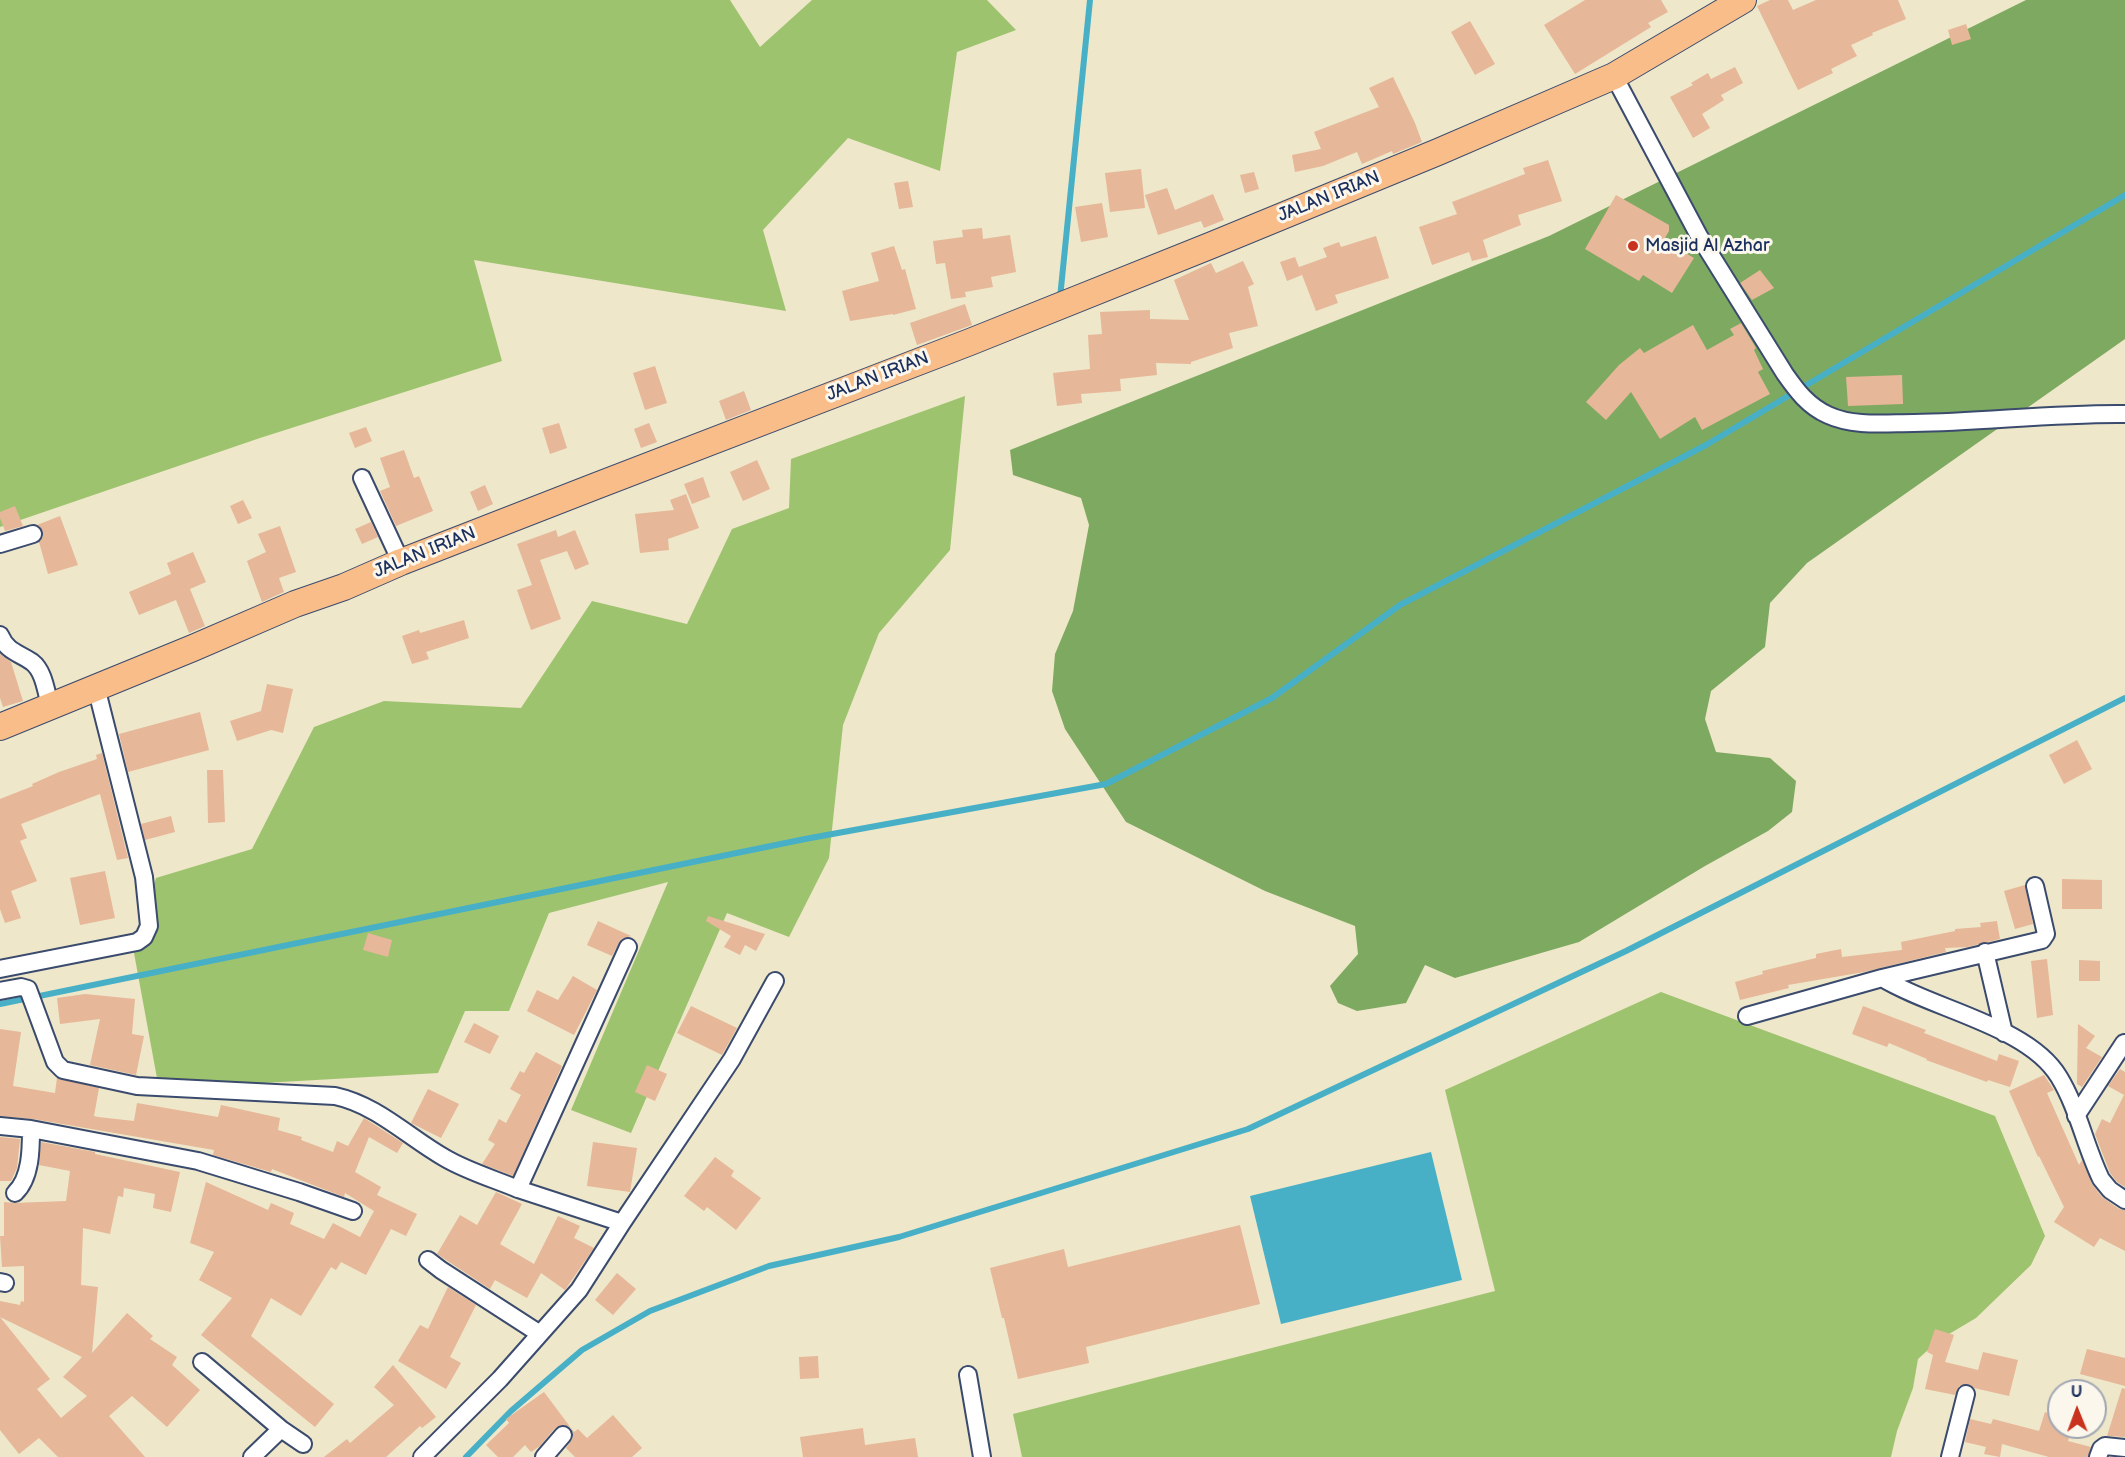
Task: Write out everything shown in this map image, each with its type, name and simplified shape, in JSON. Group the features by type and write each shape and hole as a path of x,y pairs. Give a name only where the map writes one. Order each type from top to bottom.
{"main road":[{"name":"JALAN IRIAN","path":"0,727 295,604 344,587 401,562 970,342 1212,245 1614,76 1743,0"}],"street":[{"path":"1614,76 1699,236 1785,374 1801,396 1828,415 1864,423 1973,422 2125,414"},
{"path":"362,478 401,562"},
{"path":"0,544 33,534"},
{"path":"0,636 11,651 33,663 40,674 50,705"},
{"path":"0,969 137,942 144,937 147,931 149,921 144,877 96,687"},
{"path":"1747,1016 1882,978 2044,938 2046,934 2035,886"},
{"path":"518,1189 628,947"},
{"path":"1985,952 2004,1033"},
{"path":"1882,978 2022,1041 2048,1062 2067,1090 2101,1179 2110,1190 2125,1200"},
{"path":"422,1457 472,1409 579,1290 732,1059 775,981"},
{"path":"0,991 24,987 28,989 55,1062 63,1070 137,1086 335,1096 347,1099 369,1108 445,1158 518,1189 622,1223"},
{"path":"2076,1116 2124,1043"},
{"path":"0,1126 31,1129 198,1161 353,1211"},
{"path":"15,1193 22,1185 26,1173 31,1129"},
{"path":"428,1260 540,1334"},
{"path":"202,1362 281,1429 303,1444"},
{"path":"968,1375 982,1457"},
{"path":"1950,1457 1966,1394"},
{"path":"252,1457 281,1429"},
{"path":"544,1457 563,1435"},
{"path":"2098,1457 2105,1446 2125,1448"}],"green space":[{"path":"0,0 730,0 760,47 812,0 987,0 1016,30 957,52 940,171 848,138 763,230 786,311 474,260 502,361 260,438 0,527"},
{"path":"2026,0 2125,0 2125,339 1807,563 1770,603 1765,647 1711,691 1705,719 1716,752 1770,758 1796,781 1792,812 1768,831 1579,942 1455,978 1425,965 1406,1003 1357,1011 1338,1003 1330,986 1358,954 1355,926 1265,891 1126,822 1065,729 1052,691 1055,654 1073,611 1089,525 1081,498 1013,475 1010,450 1549,236"},
{"path":"965,396 950,550 879,633 843,725 829,858 789,937 727,913 631,1133 571,1110 668,882 549,913 509,1011 465,1011 438,1073 159,1089 134,953 156,878 252,849 314,727 384,701 521,708 592,601 687,624 732,529 789,508 791,459"},
{"path":"1661,992 1995,1116 2045,1236 2031,1265 1976,1318 1939,1340 1918,1359 1913,1388 1897,1431 1891,1457 1022,1457 1013,1414 1495,1291 1445,1090"}],"water":[{"path":"1431,1152 1462,1280 1281,1324 1250,1196"}],"building":[{"path":"1585,0 1661,0 1668,12 1648,23 1651,27 1575,74 1544,25"},
{"path":"1770,0 1788,0 1793,10 1816,0 1898,0 1906,19 1872,33 1873,35 1851,45 1857,56 1831,69 1833,73 1798,90 1757,6"},
{"path":"1470,21 1495,64 1475,75 1451,32"},
{"path":"1966,24 1971,39 1952,45 1948,30"},
{"path":"1735,67 1743,83 1721,95 1724,100 1702,114 1710,128 1693,138 1670,97 1693,85 1691,83 1708,73 1711,79"},
{"path":"1393,77 1422,142 1393,154 1392,151 1362,164 1357,152 1323,166 1295,172 1292,155 1321,149 1314,132 1379,107 1369,88"},
{"path":"1548,160 1562,201 1518,215 1521,225 1483,240 1488,257 1472,261 1469,252 1432,265 1419,227 1457,214 1452,202 1525,174 1523,168"},
{"path":"1141,169 1145,208 1110,212 1105,173"},
{"path":"1254,172 1259,189 1245,193 1240,175"},
{"path":"908,181 913,207 899,209 894,183"},
{"path":"1167,188 1175,210 1213,194 1224,220 1204,228 1201,221 1158,235 1145,195"},
{"path":"1616,195 1669,225 1669,231 1664,240 1694,258 1672,293 1643,275 1639,281 1585,249"},
{"path":"1102,203 1108,237 1081,242 1075,207"},
{"path":"982,228 983,239 1010,235 1016,272 991,277 993,287 965,292 966,297 951,299 945,263 936,264 933,241 963,237 962,230"},
{"path":"1376,236 1389,278 1335,295 1338,303 1316,311 1299,267 1327,257 1323,248 1339,242 1341,247"},
{"path":"894,246 902,270 905,269 916,309 850,321 842,291 879,281 871,253"},
{"path":"1295,257 1302,275 1287,281 1280,262"},
{"path":"1243,261 1254,284 1248,287 1258,326 1229,333 1233,348 1191,362 1191,364 1156,363 1157,375 1120,379 1121,391 1081,394 1082,403 1057,406 1053,373 1090,369 1088,335 1102,334 1100,312 1150,310 1150,319 1189,320 1174,280 1211,263 1216,273"},
{"path":"1760,270 1774,288 1752,300 1740,283"},
{"path":"965,304 972,325 917,345 910,323"},
{"path":"1741,323 1756,348 1754,350 1763,369 1758,372 1770,394 1702,430 1695,417 1660,439 1631,392 1606,420 1586,402 1619,365 1640,348 1644,353 1693,325 1707,350 1734,335 1730,329"},
{"path":"655,366 667,403 645,410 633,373"},
{"path":"1902,375 1903,404 1848,406 1846,377"},
{"path":"744,391 751,410 726,420 719,401"},
{"path":"559,423 567,448 550,454 542,428"},
{"path":"649,423 657,442 641,448 634,429"},
{"path":"366,427 372,441 355,448 349,433"},
{"path":"404,450 414,478 419,476 433,511 396,526 380,491 390,487 380,458"},
{"path":"757,460 770,489 743,501 730,472"},
{"path":"703,477 710,497 692,504 684,484"},
{"path":"485,485 493,504 478,511 470,492"},
{"path":"686,494 699,528 668,539 669,550 640,553 635,514 674,510 670,500"},
{"path":"243,500 252,518 238,524 230,506"},
{"path":"15,506 23,526 5,531 0,512"},
{"path":"60,516 78,565 48,574 39,542 43,537 43,532 37,525"},
{"path":"371,522 378,537 362,544 355,529"},
{"path":"280,526 296,572 279,578 284,592 262,602 247,561 266,552 258,534"},
{"path":"556,530 558,537 575,530 589,564 575,570 567,551 540,560 561,619 531,630 517,590 532,585 517,544"},
{"path":"193,552 206,582 190,589 205,626 189,633 176,600 139,615 129,592 171,574 167,563"},
{"path":"464,620 469,638 426,652 429,659 412,664 402,636"},
{"path":"0,654 11,662 23,701 3,707 0,698"},
{"path":"267,684 293,689 283,733 271,730 237,741 230,721 261,711"},
{"path":"200,712 209,750 128,772 119,734"},
{"path":"2077,740 2092,769 2064,784 2049,755"},
{"path":"102,753 128,858 117,860 100,794 21,824 27,838 20,841 37,881 11,891 21,918 5,923 0,909 0,799 33,786 32,784 59,772 97,759 96,755"},
{"path":"207,770 223,770 225,822 208,823"},
{"path":"171,816 175,832 145,840 141,824"},
{"path":"105,871 115,918 80,925 70,878"},
{"path":"2062,879 2102,880 2102,909 2062,909"},
{"path":"2025,885 2033,924 2015,929 2004,891"},
{"path":"708,916 765,934 756,951 745,945 740,955 724,947 731,936 706,921"},
{"path":"598,921 631,936 621,939 612,956 587,945"},
{"path":"1997,921 2000,939 1968,947 1945,948 1946,952 1864,972 1788,985 1789,988 1740,1000 1735,982 1763,974 1762,971 1816,958 1816,954 1841,949 1842,957 1902,950 1901,942 1955,931 1955,929 1981,927 1980,923"},
{"path":"368,933 392,940 388,957 363,950"},
{"path":"2047,959 2053,1015 2037,1018 2031,961"},
{"path":"2079,960 2100,961 2100,981 2079,981"},
{"path":"573,976 597,990 574,1035 527,1011 537,990 558,1000"},
{"path":"85,994 135,999 132,1034 144,1036 136,1075 90,1065 100,1019 60,1024 57,998"},
{"path":"691,1006 737,1028 722,1055 677,1033"},
{"path":"1863,1006 1926,1030 1924,1033 1997,1061 1999,1054 2019,1061 2010,1087 1988,1080 1987,1082 1926,1060 1889,1043 1887,1047 1852,1034"},
{"path":"474,1023 499,1036 490,1054 464,1042"},
{"path":"2078,1024 2095,1036 2086,1048 2102,1057 2082,1087 2077,1084"},
{"path":"0,1029 21,1032 13,1086 55,1093 57,1078 99,1088 94,1116 134,1121 137,1103 218,1117 221,1105 280,1118 278,1130 302,1137 301,1140 333,1152 337,1141 348,1146 364,1118 403,1143 397,1153 369,1137 355,1172 381,1187 377,1195 417,1214 406,1236 391,1229 366,1275 341,1262 336,1270 331,1267 301,1316 271,1298 251,1336 334,1404 315,1427 201,1335 232,1298 199,1280 214,1252 190,1243 206,1182 268,1210 271,1203 294,1213 290,1224 324,1239 333,1223 360,1237 374,1211 345,1193 344,1197 272,1169 271,1172 213,1155 214,1150 33,1119 0,1116"},
{"path":"536,1052 562,1066 513,1176 482,1164 495,1144 488,1140 499,1119 506,1123 521,1095 510,1089 520,1071 524,1073"},
{"path":"647,1065 667,1074 655,1101 635,1092"},
{"path":"2120,1069 2125,1072 2125,1187 2117,1182 2110,1173 2095,1134 2102,1119 2110,1123 2124,1095 2108,1086"},
{"path":"2044,1075 2054,1090 2047,1093 2079,1165 2082,1160 2092,1184 2102,1197 2119,1209 2125,1210 2125,1251 2100,1238 2094,1247 2054,1222 2064,1207 2038,1157 2009,1091"},
{"path":"428,1089 459,1104 441,1138 411,1123"},
{"path":"0,1137 20,1139 17,1168 11,1181 0,1181"},
{"path":"41,1142 180,1172 171,1212 153,1208 155,1194 124,1188 123,1197 118,1196 110,1234 83,1228 81,1285 98,1287 92,1353 127,1313 153,1336 150,1339 177,1357 172,1365 200,1390 167,1427 132,1396 109,1416 145,1457 58,1457 39,1438 19,1454 0,1430 0,1317 0,1301 20,1305 21,1301 24,1302 24,1266 2,1267 0,1236 4,1236 4,1202 66,1201 70,1171 39,1165","holes":["0,1317 82,1357 63,1377 87,1396 61,1418 37,1389 50,1379"]},
{"path":"593,1142 637,1148 630,1192 587,1186"},
{"path":"715,1157 734,1171 731,1176 761,1198 736,1230 707,1207 704,1211 684,1196"},
{"path":"496,1192 522,1204 500,1244 534,1264 558,1216 580,1226 574,1238 594,1248 565,1290 541,1273 527,1298 495,1280 490,1289 437,1254 460,1215 477,1225"},
{"path":"1240,1225 1260,1304 1086,1347 1089,1363 1018,1379 990,1268 1064,1249 1068,1267"},
{"path":"617,1273 636,1289 613,1315 595,1300"},
{"path":"448,1287 476,1305 450,1357 461,1363 446,1389 398,1361 420,1325 428,1329"},
{"path":"1935,1329 1954,1335 1945,1362 1978,1370 1983,1352 2018,1360 2009,1396 1974,1388 1968,1384 1959,1386 1955,1395 1925,1389 1933,1355 1927,1352"},
{"path":"2087,1349 2125,1358 2125,1386 2107,1381 2107,1379 2080,1374"},
{"path":"818,1356 819,1378 800,1379 799,1357"},
{"path":"393,1365 436,1417 422,1428 420,1426 386,1457 324,1457 347,1439 350,1443 394,1405 374,1387"},
{"path":"2122,1388 2125,1389 2125,1437 2107,1436"},
{"path":"544,1392 574,1432 578,1429 587,1438 613,1415 642,1448 632,1457 575,1457 566,1448 573,1438 573,1432 570,1427 564,1425 555,1428 540,1446 531,1452 525,1445 513,1457 498,1457 486,1445 509,1423 506,1419"},
{"path":"2045,1412 2047,1413 2047,1439 2069,1439 2068,1441 2091,1447 2088,1457 2049,1457 2002,1444 2000,1457 1984,1454 1986,1447 1965,1442 1970,1419 1991,1424 1993,1419 2039,1431"},
{"path":"863,1428 865,1445 915,1438 918,1457 803,1457 800,1437"}],"waterway":[{"path":"1060,298 1090,0"},
{"path":"0,1004 805,839 1106,784 1272,698 1400,605 1706,445 2125,195"},
{"path":"466,1457 511,1411 582,1350 650,1311 769,1266 899,1237 1248,1129 1626,951 2125,698"}],"place":[{"name":"Masjid Al Azhar","path":"1633,246"}]}
